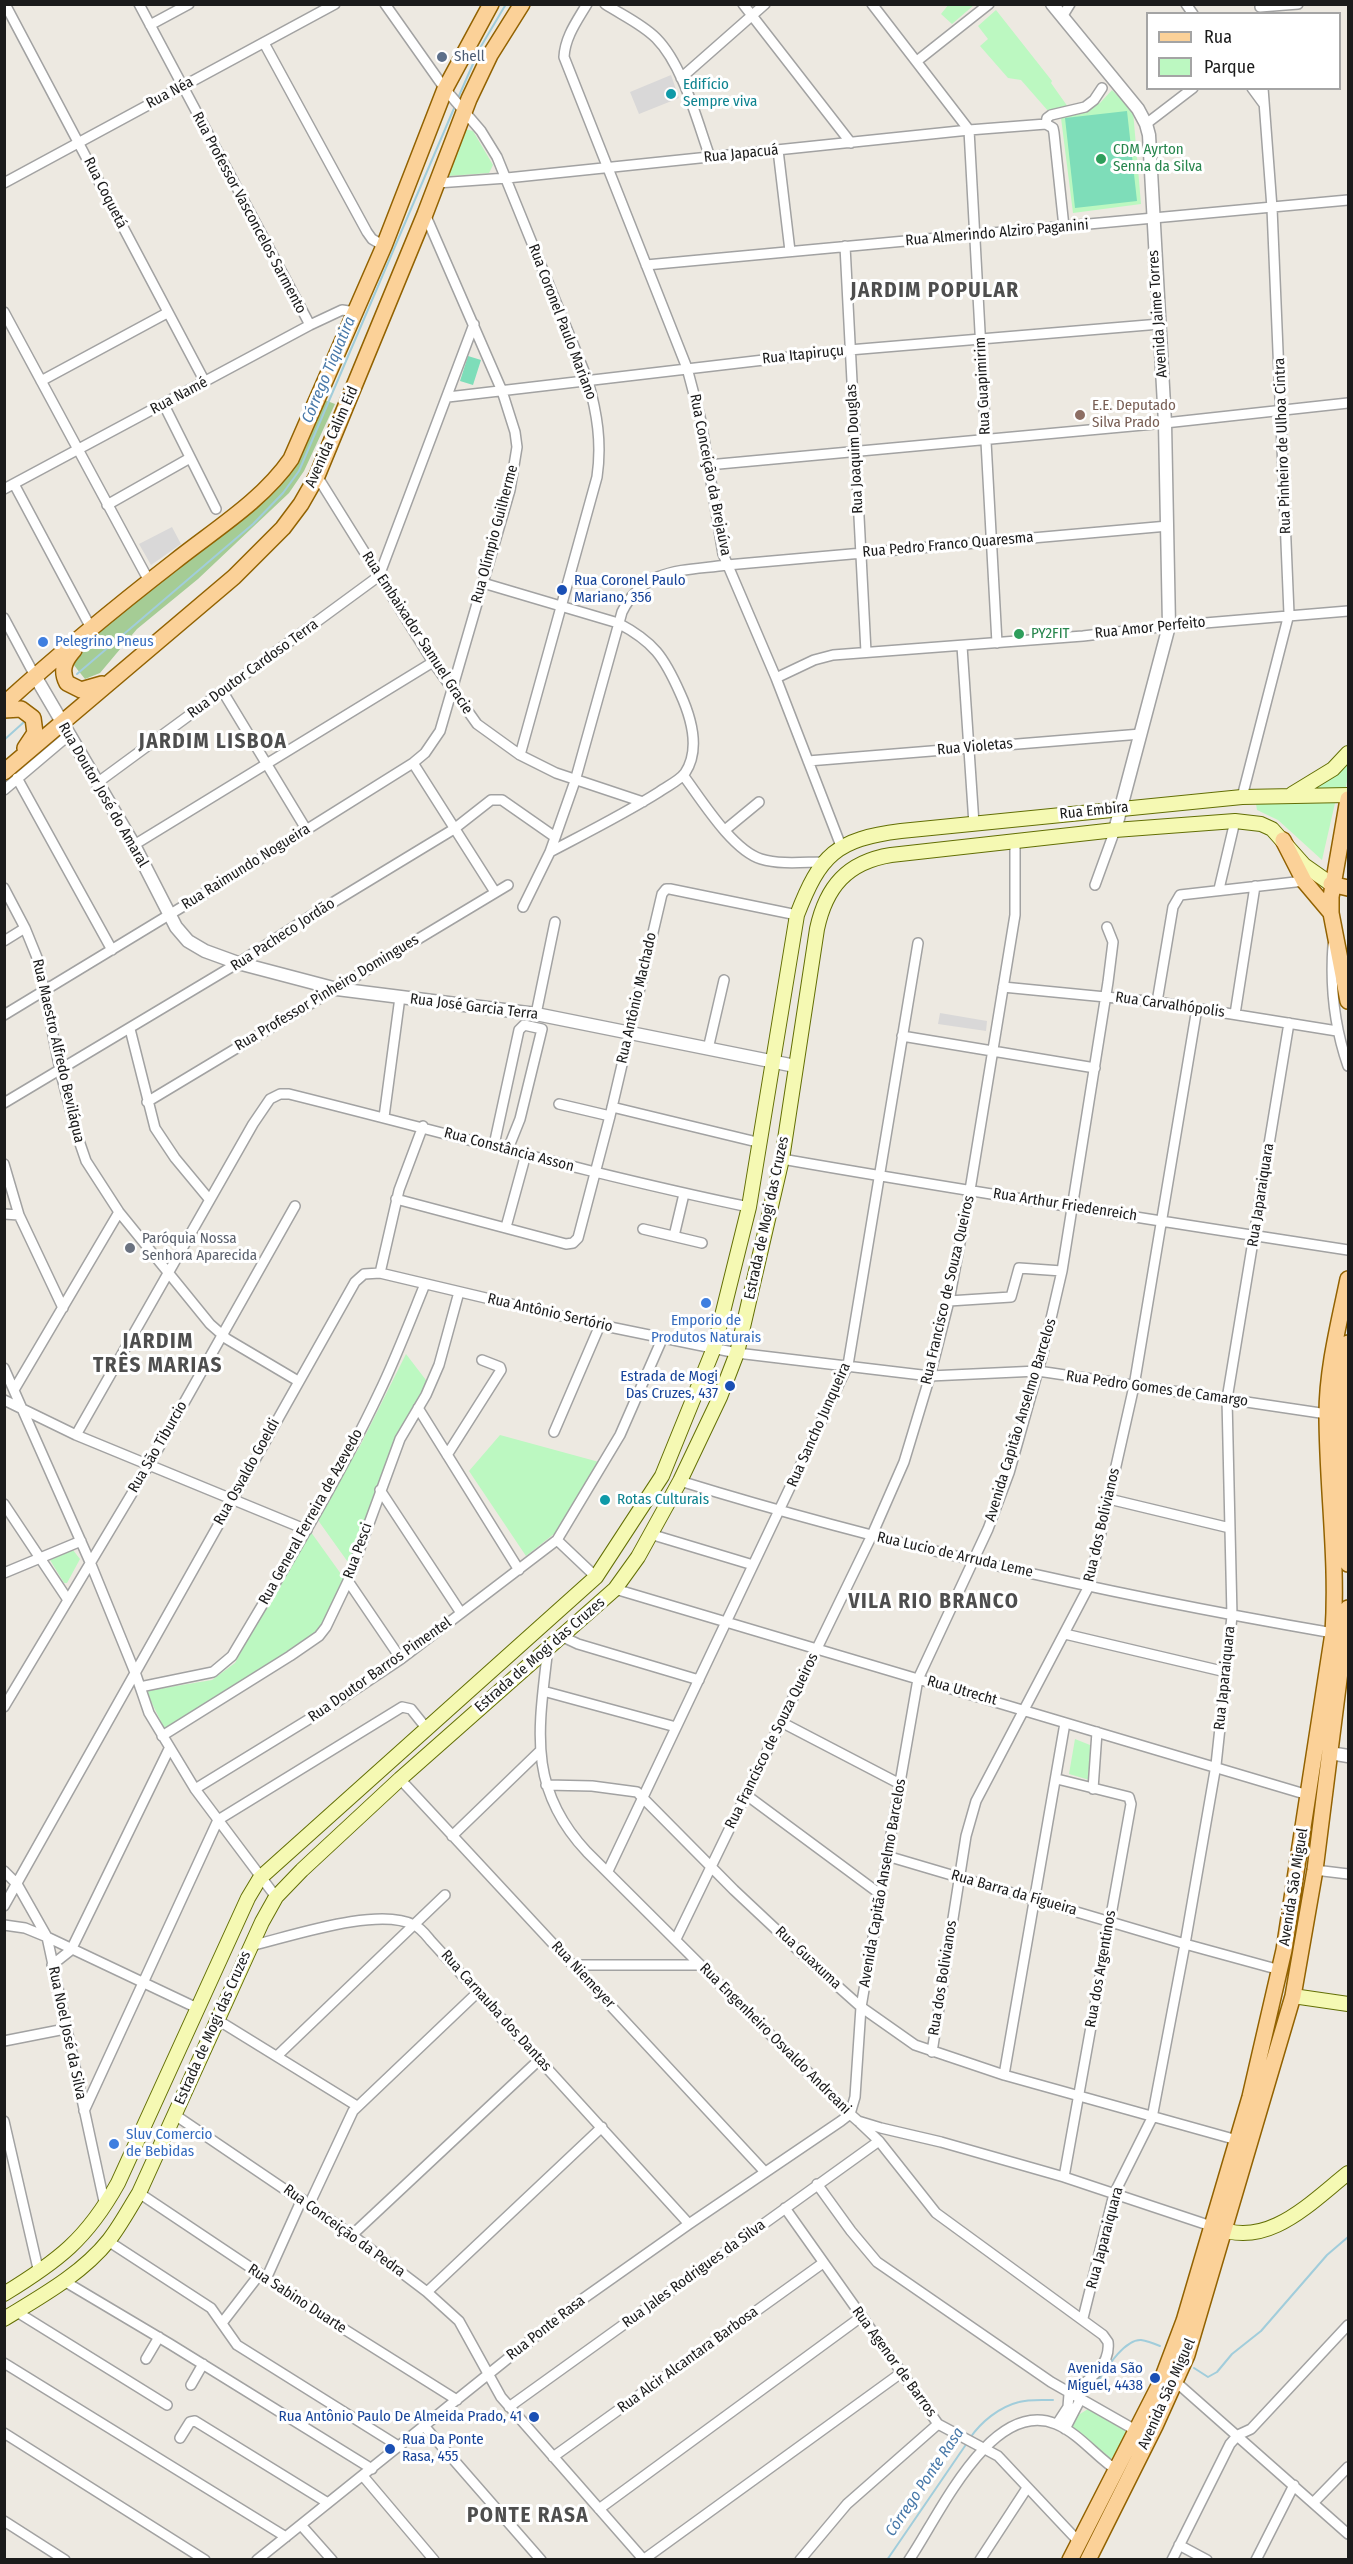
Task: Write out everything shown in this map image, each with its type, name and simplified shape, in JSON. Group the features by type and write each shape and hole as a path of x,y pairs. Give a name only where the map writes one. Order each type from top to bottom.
{"main road":[{"name":"Avenida Calim Eid","path":"4,704 35,675 149,581 261,493 283,471 291,459 356,312 447,92 491,4"},
{"name":"Avenida Calim Eid","path":"11,772 65,729 115,677 266,547 300,504 317,476 425,214 461,108 489,55 522,4"},
{"path":"92,630 65,663 63,672 65,680 72,687 85,690 115,677"},
{"path":"4,710 15,708 24,710 31,716 35,727 32,740 11,772"},
{"path":"1289,795 1333,769 1348,753"},
{"name":"Rua Embira","path":"841,846 876,834 1122,807 1242,797 1289,795 1348,797"},
{"path":"1348,797 1345,823 1331,884 1333,920 1348,1001"},
{"name":"Rua Embira","path":"855,867 868,860 885,856 1115,830 1235,821 1261,824 1272,830 1304,865 1331,884"},
{"path":"1283,840 1304,881 1333,920"},
{"name":"Estrada de Mogi das Cruzes","path":"4,2294 39,2273 76,2243 105,2206 118,2183 248,1898 260,1878 596,1577 662,1476 714,1348 749,1207 797,915 811,881 841,846"},
{"name":"Estrada de Mogi das Cruzes","path":"11,2316 64,2281 108,2241 139,2193 216,2019 276,1897 400,1779 615,1589 650,1534 680,1481 720,1397 737,1353 782,1159 821,910 828,895 839,881 855,867"},
{"path":"1331,884 1348,888"},
{"name":"Avenida São Miguel","path":"1070,2559 1078,2541 1176,2382 1193,2333 1237,2140 1280,1970 1333,1633 1334,1552 1327,1414 1329,1375 1345,1313 1348,1279"},
{"path":"1348,1343 1341,1399 1341,1420 1348,1564"},
{"path":"1334,1552 1340,1572 1348,1576"},
{"name":"Avenida São Miguel","path":"1088,2559 1137,2431 1175,2347 1218,2229 1293,1996 1315,1870 1348,1608"},
{"path":"1284,1950 1281,1991 1293,1996 1348,2004"},
{"path":"1218,2229 1243,2234 1267,2231 1348,2173"}],"street":[{"name":"Rua Coquetá","path":"5,4 167,313 206,382"},
{"name":"Rua Professor Vasconcelos Sarmento","path":"139,4 310,325"},
{"path":"150,25 189,4"},
{"name":"Rua Néa","path":"4,183 335,4"},
{"name":"Rua Coronel Paulo Mariano","path":"385,4 447,92 489,143 507,178 588,381 600,436 600,459 520,754"},
{"name":"Rua Conceição da Brejaúva","path":"587,4 569,34 564,57 687,368 698,404 719,535 727,565 776,678 841,846"},
{"path":"605,4 656,37 681,78 710,157"},
{"path":"743,4 851,143"},
{"path":"681,78 765,4"},
{"path":"872,4 969,130"},
{"path":"917,61 989,4"},
{"path":"1052,4 1118,84 1146,124 1190,90"},
{"path":"1062,17 1070,4"},
{"path":"1260,8 1298,4"},
{"path":"264,43 367,232 372,239 384,246"},
{"name":"Rua Japacuá","path":"437,183 1046,124 1047,118 1051,115 1090,104 1102,88"},
{"path":"1253,90 1263,103"},
{"name":"Rua Pinheiro de Ulhoa Cintra","path":"1242,797 1289,614 1272,208 1263,90"},
{"path":"1046,124 1053,128 1054,133 1064,227"},
{"name":"Avenida Jaime Torres","path":"1115,830 1169,626 1165,423 1146,124"},
{"name":"Rua Guapimirim","path":"969,130 997,643"},
{"path":"778,150 790,251"},
{"name":"Rua Almerindo Alziro Paganini","path":"646,265 1152,220 1348,200"},
{"name":"Rua Olímpio Guilherme","path":"425,214 502,391 515,432 516,461 451,689"},
{"name":"Rua Joaquim Douglas","path":"844,246 866,652"},
{"name":"Rua Namé","path":"4,489 310,325 342,310 356,312"},
{"path":"4,312 149,581"},
{"path":"41,381 167,313"},
{"path":"380,576 474,324"},
{"name":"Rua Itapiruçu","path":"448,397 849,350 1160,324"},
{"path":"708,465 1165,423 1348,403"},
{"path":"164,405 216,509"},
{"path":"107,505 190,458"},
{"name":"Rua Embaixador Samuel Gracie","path":"317,476 433,662 477,724 520,754 575,781 643,802"},
{"path":"15,484 92,630"},
{"name":"Rua Pedro Franco Quaresma","path":"524,907 550,852 575,781 618,623 628,600 644,583 654,577 667,573 727,565 1168,525"},
{"name":"Rua Doutor Cardoso Terra","path":"97,783 380,576"},
{"path":"483,583 618,623 638,633 659,652 688,711 693,736 692,753 684,775 643,802 550,852"},
{"name":"Rua Amor Perfeito","path":"776,678 822,657 1348,610"},
{"path":"4,618 35,675"},
{"path":"962,646 974,824"},
{"path":"134,845 433,662"},
{"name":"Rua Doutor José do Amaral","path":"35,675 134,845 170,915"},
{"name":"Rua Raimundo Nogueira","path":"4,1016 413,763 425,753 440,731 451,689"},
{"path":"223,692 306,829"},
{"name":"Rua Violetas","path":"808,761 1141,734"},
{"path":"413,763 495,892"},
{"path":"4,790 11,772"},
{"path":"11,772 112,950"},
{"path":"684,775 725,830 744,851 758,858 778,862 825,862"},
{"name":"Rua Pacheco Jordão","path":"4,1103 130,1029 454,829 495,798 502,800 555,837"},
{"path":"725,830 759,802"},
{"path":"1219,889 1235,821"},
{"path":"1095,885 1115,830"},
{"name":"Rua Francisco de Souza Queiros","path":"676,1939 899,1476 930,1376 949,1301 970,1190 1015,915 1015,842"},
{"path":"1157,1002 1175,901 1185,893 1304,881"},
{"name":"Rua Professor Pinheiro Domingues","path":"147,1102 508,885"},
{"path":"1235,1014 1255,886"},
{"name":"Rua Maestro Alfredo Beviláqua","path":"4,888 26,928 38,960 60,1070 82,1151 91,1171 119,1212 221,1334 298,1381"},
{"name":"Rua Antônio Machado","path":"506,1227 566,1244 573,1243 578,1238 611,1111 660,898 666,889 797,915"},
{"name":"Rua José Garcia Terra","path":"170,915 182,935 194,946 238,963 337,989 537,1014 795,1066"},
{"path":"1333,920 1331,984 1337,1031 1348,1066"},
{"path":"537,1014 555,922"},
{"name":"Avenida Capitão Anselmo Barcelos","path":"850,2114 855,2097 861,2007 918,1679 976,1560 1000,1500 1038,1371 1062,1271 1113,947 1112,936 1107,927"},
{"path":"4,940 26,928"},
{"name":"Rua Sancho Junqueira","path":"608,1871 848,1365 918,943"},
{"path":"708,1049 724,980"},
{"name":"Rua Carvalhópolis","path":"1003,987 1157,1002 1337,1031"},
{"path":"384,1117 400,997"},
{"name":"Rua dos Bolivianos","path":"932,2052 966,1836 976,1801 1089,1586 1134,1386 1197,1008"},
{"name":"Rua Japaraiquara","path":"1083,2318 1114,2194 1152,2118 1216,1766 1232,1616 1227,1399 1289,1023"},
{"path":"494,1145 519,1030 524,1025 542,1029 520,1119 507,1149"},
{"path":"76,1435 209,1199 159,1135 147,1102 130,1029"},
{"path":"902,1036 1095,1068"},
{"name":"Rua Constância Asson","path":"209,1199 270,1099 280,1094 289,1094 423,1126 595,1173 749,1207"},
{"path":"559,1104 611,1111 761,1143"},
{"path":"380,1273 396,1199 423,1126"},
{"path":"396,1199 506,1227 526,1154"},
{"name":"Rua Arthur Friedenreich","path":"782,1159 1071,1208 1163,1220 1348,1250"},
{"path":"4,1164 19,1215 63,1308"},
{"path":"674,1236 684,1194"},
{"name":"Rua São Tiburcio","path":"4,1707 148,1465 295,1206"},
{"path":"14,1390 119,1212"},
{"path":"4,1215 19,1215"},
{"path":"643,1229 702,1243"},
{"path":"949,1301 1011,1297 1019,1268 1062,1271"},
{"name":"Rua Antônio Sertório","path":"363,1274 380,1273 600,1325 737,1353"},
{"name":"Rua Osvaldo Goeldi","path":"4,1906 136,1675 231,1500 354,1282 363,1274"},
{"name":"Rua General Ferreira de Azevedo","path":"140,1688 207,1674 227,1662 307,1530 378,1394 425,1284"},
{"name":"Rua Pesci","path":"162,1736 312,1642 326,1627 348,1581 400,1439 439,1365 459,1292"},
{"path":"554,1432 600,1325"},
{"path":"596,1577 557,1540 620,1435 663,1337"},
{"name":"Rua Pedro Gomes de Camargo","path":"737,1353 930,1376 1038,1371 1327,1414"},
{"path":"447,1455 501,1370 500,1367 482,1360"},
{"path":"4,1368 90,1562 149,1713 195,1789 276,1897"},
{"path":"4,1400 76,1435 307,1530"},
{"path":"418,1408 519,1570"},
{"name":"Rua Lucio de Arruda Leme","path":"680,1481 780,1511 976,1560 1232,1616 1333,1633"},
{"path":"380,1490 461,1613"},
{"path":"1109,1499 1230,1528"},
{"path":"4,1504 68,1600"},
{"path":"650,1534 753,1565"},
{"name":"Rua Doutor Barros Pimentel","path":"195,1789 332,1706 401,1659 557,1540"},
{"path":"4,1573 81,1541"},
{"path":"348,1581 401,1659"},
{"name":"Rua Utrecht","path":"615,1589 1308,1795"},
{"path":"1065,1634 1226,1672"},
{"path":"561,1636 578,1644 699,1680"},
{"name":"Rua Engenheiro Osvaldo Andreani","path":"548,1647 540,1751 546,1785 554,1809 564,1826 858,2121 1064,2177 1218,2229"},
{"path":"543,1691 676,1727"},
{"path":"84,2111 218,1820 402,1707 411,1709 427,1730"},
{"path":"781,1722 900,1784"},
{"path":"1004,2075 1065,1723"},
{"path":"1057,1779 1093,1789 1097,1732"},
{"path":"52,1965 71,1950 169,1749"},
{"path":"452,1836 540,1751"},
{"path":"1330,1753 1348,1755"},
{"name":"Rua Niemeyer","path":"400,1779 765,2172"},
{"name":"Rua Guaxuma","path":"546,1785 624,1789 632,1790 643,1797 710,1865 861,2007 906,2040 932,2052 1004,2075 1237,2140"},
{"name":"Rua dos Argentinos","path":"1064,2177 1131,1800 1130,1797 1093,1789"},
{"path":"745,1794 880,1894"},
{"name":"Rua Barra da Figueira","path":"887,1856 1280,1970"},
{"path":"1315,1870 1348,1874"},
{"name":"Rua Noel José da Silva","path":"4,1871 16,1884 46,1937 105,2206"},
{"path":"277,2056 445,1895"},
{"path":"250,1946 361,1920 393,1920 414,1924"},
{"name":"Rua Carnauba dos Dantas","path":"414,1924 689,2224"},
{"path":"4,1925 24,1928 46,1937 197,2008"},
{"path":"574,1965 700,1965"},
{"path":"222,2323 263,2277 357,2106 478,1992"},
{"path":"216,2019 357,2106"},
{"path":"4,2042 65,2030"},
{"path":"352,2235 539,2060"},
{"name":"Rua Ponte Rasa","path":"257,2559 577,2304 850,2114"},
{"name":"Rua Conceição da Pedra","path":"175,2115 352,2235 427,2292 463,2326 487,2374 509,2407 643,2559"},
{"path":"4,2121 39,2273"},
{"path":"858,2121 879,2141 936,2213 1083,2318 1108,2342 1109,2349 1102,2366 1069,2394 1068,2407 1061,2427"},
{"path":"427,2292 602,2127"},
{"name":"Rua Jales Rodrigues da Silva","path":"509,2407 879,2141"},
{"path":"817,2184 877,2262 1069,2394 1137,2431"},
{"name":"Rua Sabino Duarte","path":"139,2193 263,2277 457,2400"},
{"name":"Rua Agenor de Barros","path":"785,2208 938,2424 998,2456 1078,2541"},
{"path":"108,2241 211,2308 237,2345 400,2447"},
{"name":"Rua Alcir Alcantara Barbosa","path":"553,2457 823,2263"},
{"path":"64,2281 372,2469"},
{"path":"11,2316 166,2405 159,2412"},
{"path":"599,2509 861,2317"},
{"path":"1172,2559 1222,2457 1238,2435 1251,2429 1348,2325"},
{"path":"146,2359 159,2337"},
{"path":"4,2363 286,2537"},
{"path":"190,2385 203,2364"},
{"path":"643,2559 901,2373"},
{"path":"1176,2382 1348,2534"},
{"path":"1061,2427 1080,2400"},
{"path":"911,2559 981,2446 1015,2425 1028,2420 1041,2420 1061,2427 1122,2473"},
{"path":"180,2438 190,2422 195,2421 328,2503"},
{"path":"800,2559 847,2504 938,2424"},
{"path":"425,2427 541,2559"},
{"path":"4,2433 205,2559"},
{"path":"1313,2503 1348,2467"},
{"path":"363,2476 434,2559"},
{"path":"1256,2559 1293,2486"},
{"path":"980,2559 1027,2488"},
{"path":"4,2521 65,2559"},
{"path":"301,2525 332,2559"},
{"path":"1179,2545 1208,2559"}],"shaded area":[{"path":"671,75 679,98 639,114 630,92"},
{"path":"172,527 181,544 151,565 139,544"},
{"path":"940,1013 987,1021 986,1031 938,1024"}],"green space":[{"path":"949,4 974,5 952,24 941,14"},
{"path":"996,10 1052,81 1051,83 1068,107 1049,112 1021,80 1008,78 980,46 988,39 978,26"},
{"name":"CDM Ayrton Senna da Silva","path":"1112,90 1133,111 1141,204 1073,213 1061,118 1100,103"},
{"name":"CDM Ayrton Senna da Silva","path":"1127,111 1137,201 1075,208 1065,118"},
{"path":"465,129 473,131 493,165 489,173 449,176 446,173"},
{"path":"468,356 481,360 473,385 460,381"},
{"path":"322,399 335,404 304,471 289,493 198,579 137,629 100,673 85,679 73,664 90,639 177,563 267,498 286,476"},
{"path":"1348,750 1348,776 1345,792 1289,793"},
{"path":"1335,803 1322,860 1278,820 1257,810 1256,804"},
{"path":"406,1354 429,1384 392,1445 350,1565 315,1516 359,1448"},
{"path":"500,1435 599,1462 559,1530 526,1556 469,1471"},
{"path":"308,1528 346,1581 316,1633 165,1730 146,1691 212,1680 235,1663"},
{"path":"73,1550 80,1559 67,1583 64,1583 50,1560"},
{"path":"1075,1739 1095,1747 1093,1781 1069,1774"},
{"path":"1088,2409 1130,2430 1110,2461 1070,2429 1075,2417"}],"waterway":[{"name":"Córrego Tiquatira","path":"458,98 480,48 506,4"},
{"name":"Córrego Tiquatira","path":"77,674 253,524 283,493 299,471 455,106"},
{"name":"Córrego Tiquatira","path":"4,740 24,722"},
{"name":"Córrego Ponte Rasa","path":"1194,2368 1208,2377 1217,2372 1232,2354 1261,2331 1327,2255 1348,2237"},
{"name":"Córrego Ponte Rasa","path":"1094,2387 1114,2358 1127,2345 1141,2340 1160,2346"},
{"name":"Córrego Ponte Rasa","path":"970,2438 979,2426 1004,2407 1023,2401 1053,2400"},
{"name":"Córrego Ponte Rasa","path":"887,2560 967,2443"}],"place":[{"name":"Shell","path":"442,57"},
{"name":"Edifício Sempre viva","path":"671,94"},
{"name":"CDM Ayrton Senna da Silva","path":"1101,159"},
{"name":"E.E. Deputado Silva Prado","path":"1080,415"},
{"name":"Rua Coronel Paulo Mariano, 356","path":"562,590"},
{"name":"PY2FIT","path":"1019,634"},
{"name":"Pelegrino Pneus","path":"43,642"},
{"name":"Paróquia Nossa Senhora Aparecida","path":"130,1248"},
{"name":"Emporio de Produtos Naturais","path":"706,1303"},
{"name":"Estrada de Mogi Das Cruzes, 437","path":"730,1386"},
{"name":"Rotas Culturais","path":"605,1500"},
{"name":"Sluv Comercio de Bebidas","path":"114,2144"},
{"name":"Avenida São Miguel, 4438","path":"1155,2378"},
{"name":"Rua Antônio Paulo De Almeida Prado, 41","path":"534,2417"},
{"name":"Rua Da Ponte Rasa, 455","path":"390,2449"}],"district":[{"name":"JARDIM POPULAR","path":"935,291"},
{"name":"JARDIM LISBOA","path":"213,742"},
{"name":"JARDIM TRÊS MARIAS","path":"158,1354"},
{"name":"VILA RIO BRANCO","path":"934,1602"},
{"name":"PONTE RASA","path":"528,2516"}]}
